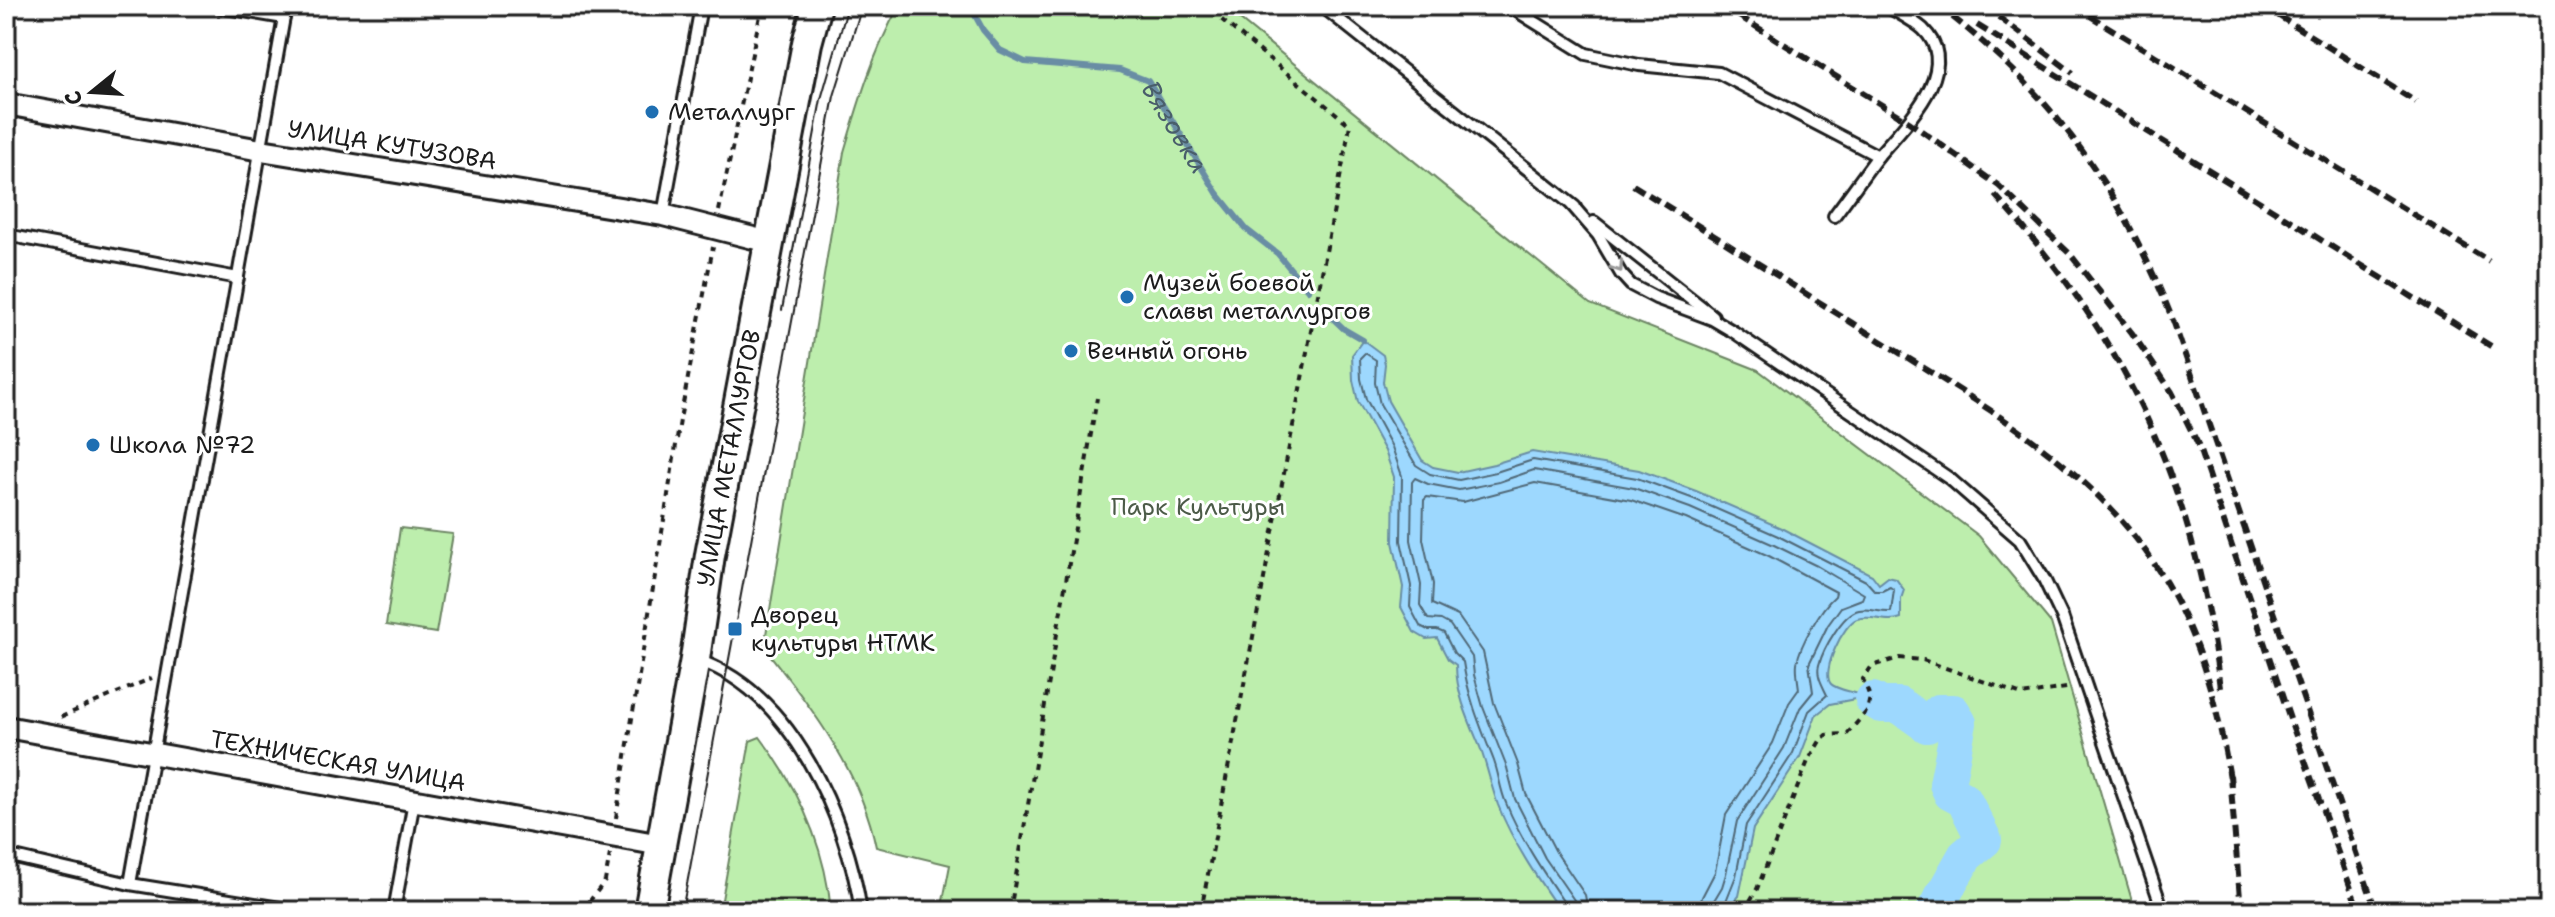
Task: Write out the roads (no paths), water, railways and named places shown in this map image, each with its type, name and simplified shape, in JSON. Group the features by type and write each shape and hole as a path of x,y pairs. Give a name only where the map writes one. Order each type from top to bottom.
{"main road":[{"name":"УЛИЦА МЕТАЛЛУРГОВ","path":"649,911 695,659 710,555 807,43 817,6"}],"street":[{"name":"УЛИЦА КУТУЗОВА","path":"6,104 261,150 663,215 769,242"},
{"name":"ТЕХНИЧЕСКАЯ УЛИЦА","path":"6,727 661,845"}],"lane":[{"path":"130,884 285,12 214,6"},
{"path":"663,215 701,6"},
{"path":"1322,6 1734,332"},
{"path":"1509,6 1586,54 1639,65 1719,73 1878,156"},
{"path":"1834,216 1878,156 1925,100 1936,70 1932,42 1924,30 1887,6"},
{"path":"1572,205 1598,235 1631,285 1712,319 1734,332 1950,479 2020,540 2044,579 2063,619 2163,911"},
{"path":"6,235 238,278"},
{"path":"695,659 727,671 741,681 773,711 789,733 836,818 853,868 861,911"},
{"path":"394,911 414,801"},
{"path":"6,855 130,884 299,911"}],"water":[{"path":"1363,340 1383,355 1383,382 1388,401 1422,460 1433,467 1458,472 1532,452 1639,470 1781,528 1872,575 1879,584 1888,577 1896,579 1904,590 1901,618 1857,619 1840,638 1831,659 1828,678 1834,686 1865,697 1830,704 1816,715 1800,757 1753,829 1739,896 1726,911 1560,911 1534,873 1498,805 1461,696 1456,665 1448,659 1437,638 1426,639 1414,632 1401,607 1403,587 1393,542 1394,477 1385,451 1358,402 1353,380 1352,355"}],"waterway":[{"name":"Вязовка","path":"970,6 983,30 1000,50 1025,62 1120,70 1148,81 1217,193 1246,229 1278,254 1308,290"},
{"name":"Вязовка","path":"1325,311 1344,329 1363,340"},
{"name":"Вязовка","path":"1873,700 1881,705 1899,705 1927,725 1939,712 1953,712 1959,723 1947,784 1951,793 1964,800 1984,840 1965,856 1934,911"}],"tram line":[{"path":"782,310 821,99 848,6"},
{"path":"682,911 834,96 862,6"}],"railway":[{"path":"1723,6 1909,122 1999,186 2070,254 2132,333 2172,392 2197,442 2291,722 2359,911"},
{"path":"1938,6 2016,73 2049,109 2107,187 2154,275 2174,323 2376,911"},
{"path":"1984,6 2073,73"},
{"path":"2074,6 2489,261"},
{"path":"2263,6 2416,102"},
{"path":"1977,25 2494,348"},
{"path":"1633,185 1994,413 2066,467 2100,498 2130,531 2157,568 2185,619 2213,700 2231,784"},
{"path":"1995,195 2084,307 2119,364 2149,422 2173,483 2193,548 2209,616 2220,688"},
{"path":"2230,775 2241,911"}],"place":[{"name":"Металлург","path":"652,112"},
{"name":"Музей боевой славы металлургов","path":"1127,297"},
{"name":"Вечный огонь","path":"1071,351"},
{"name":"Школа №72","path":"93,445"},
{"name":"Дворец культуры НТМК","path":"735,629"}],"park label":[{"name":"Парк Культуры","path":"1198,507"}]}
